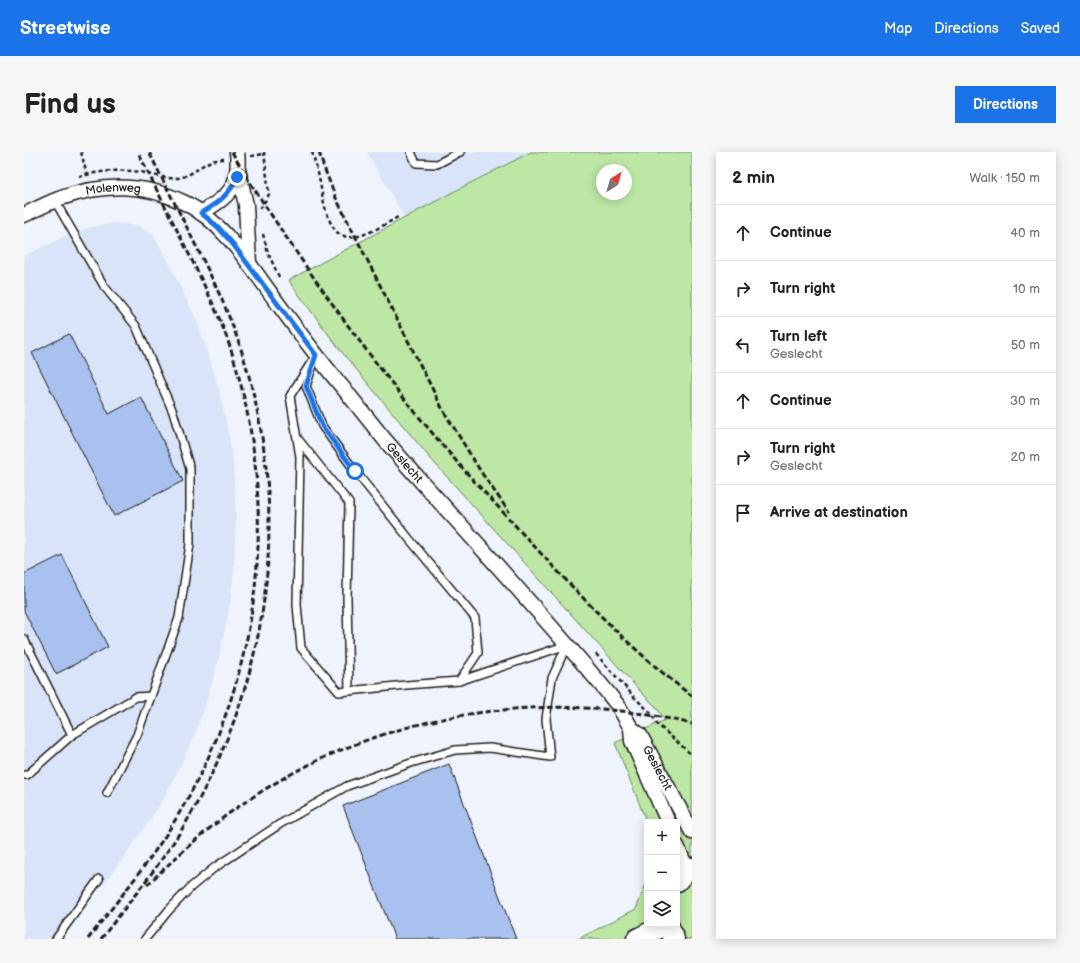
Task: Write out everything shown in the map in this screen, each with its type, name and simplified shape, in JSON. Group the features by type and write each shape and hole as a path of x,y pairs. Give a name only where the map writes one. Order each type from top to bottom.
{"street":[{"path":"201,213 223,198 230,191 237,177 237,159"},
{"path":"237,159 246,204 249,264"},
{"name":"Molenweg","path":"24,215 55,201 95,189 128,187 146,190 172,197 186,203 201,213 222,232 249,264"},
{"name":"Geslecht","path":"249,264 316,355 390,445 567,645 619,707 631,728 640,735 692,832"},
{"name":"Geslecht","path":"631,728 632,740 667,819"},
{"path":"680,855 685,873"},
{"path":"637,939 661,927"},
{"path":"668,927 674,939"}],"lane":[{"path":"411,152 416,163 437,164 460,152"},
{"path":"55,201 104,286 136,326 173,412 190,469 190,544 180,618 137,735 107,794"},
{"path":"316,355 290,396 300,457 297,605 301,648 340,692 458,681 567,645"},
{"path":"316,355 306,386 322,426 410,541 475,618 478,653 458,681"},
{"path":"297,438 349,503 347,598 349,691"},
{"path":"24,639 72,735"},
{"path":"145,939 169,910 214,868 280,824 347,786 410,763 455,750 490,748 550,757 546,719 552,678 567,645"},
{"path":"24,776 72,735 136,697 151,696"},
{"path":"56,939 99,879"}],"path":[{"path":"81,152 86,175"},
{"path":"312,152 318,172 326,212 337,232 343,236 351,238 356,237 369,233 398,217"},
{"path":"75,178 107,171 128,170 167,178 182,178 209,162 218,159 237,159 264,153 269,194 259,213"},
{"path":"262,230 268,253 282,284"},
{"path":"593,651 635,698 650,712 658,725 692,755"}],"shaded area":[{"path":"367,152 531,152 405,218"},
{"path":"113,223 139,226 153,235 174,273 196,319 205,344 219,390 233,464 236,517 234,569 231,596 217,666 203,712 183,760 163,799 126,854 62,939 24,939 24,256 74,232"}],"green space":[{"path":"531,152 692,152 692,939 578,939 636,909 644,889 644,927 680,927 680,819 645,819 615,743 665,720 656,707 430,458 341,351 289,280"}],"building":[{"path":"69,334 109,414 141,397 183,481 114,516 32,353"},
{"path":"62,555 108,647 56,674 24,611 24,574"},
{"path":"449,764 516,939 395,939 343,806"}],"railway":[{"path":"88,939 160,844 181,810 209,757 230,701 246,644 255,586 258,527 255,467 246,408 231,350 209,296 138,152"},
{"path":"101,939 171,846 191,814 219,759 241,702 256,644 266,585 269,526 266,466 256,406 240,346 208,269 149,152"},
{"path":"232,152 260,198 298,255 361,343 405,400 468,474 582,597 668,678 692,696"},
{"path":"319,152 336,198 443,410 481,472 509,512"},
{"path":"147,885 199,837 256,795 305,767 357,744 411,726 467,714 523,708 580,708 637,713 692,724"}],"route":[{"path":"237,177 230,191 223,198 201,213 218,227 232,243 316,355 306,386 322,426 355,471"}]}
